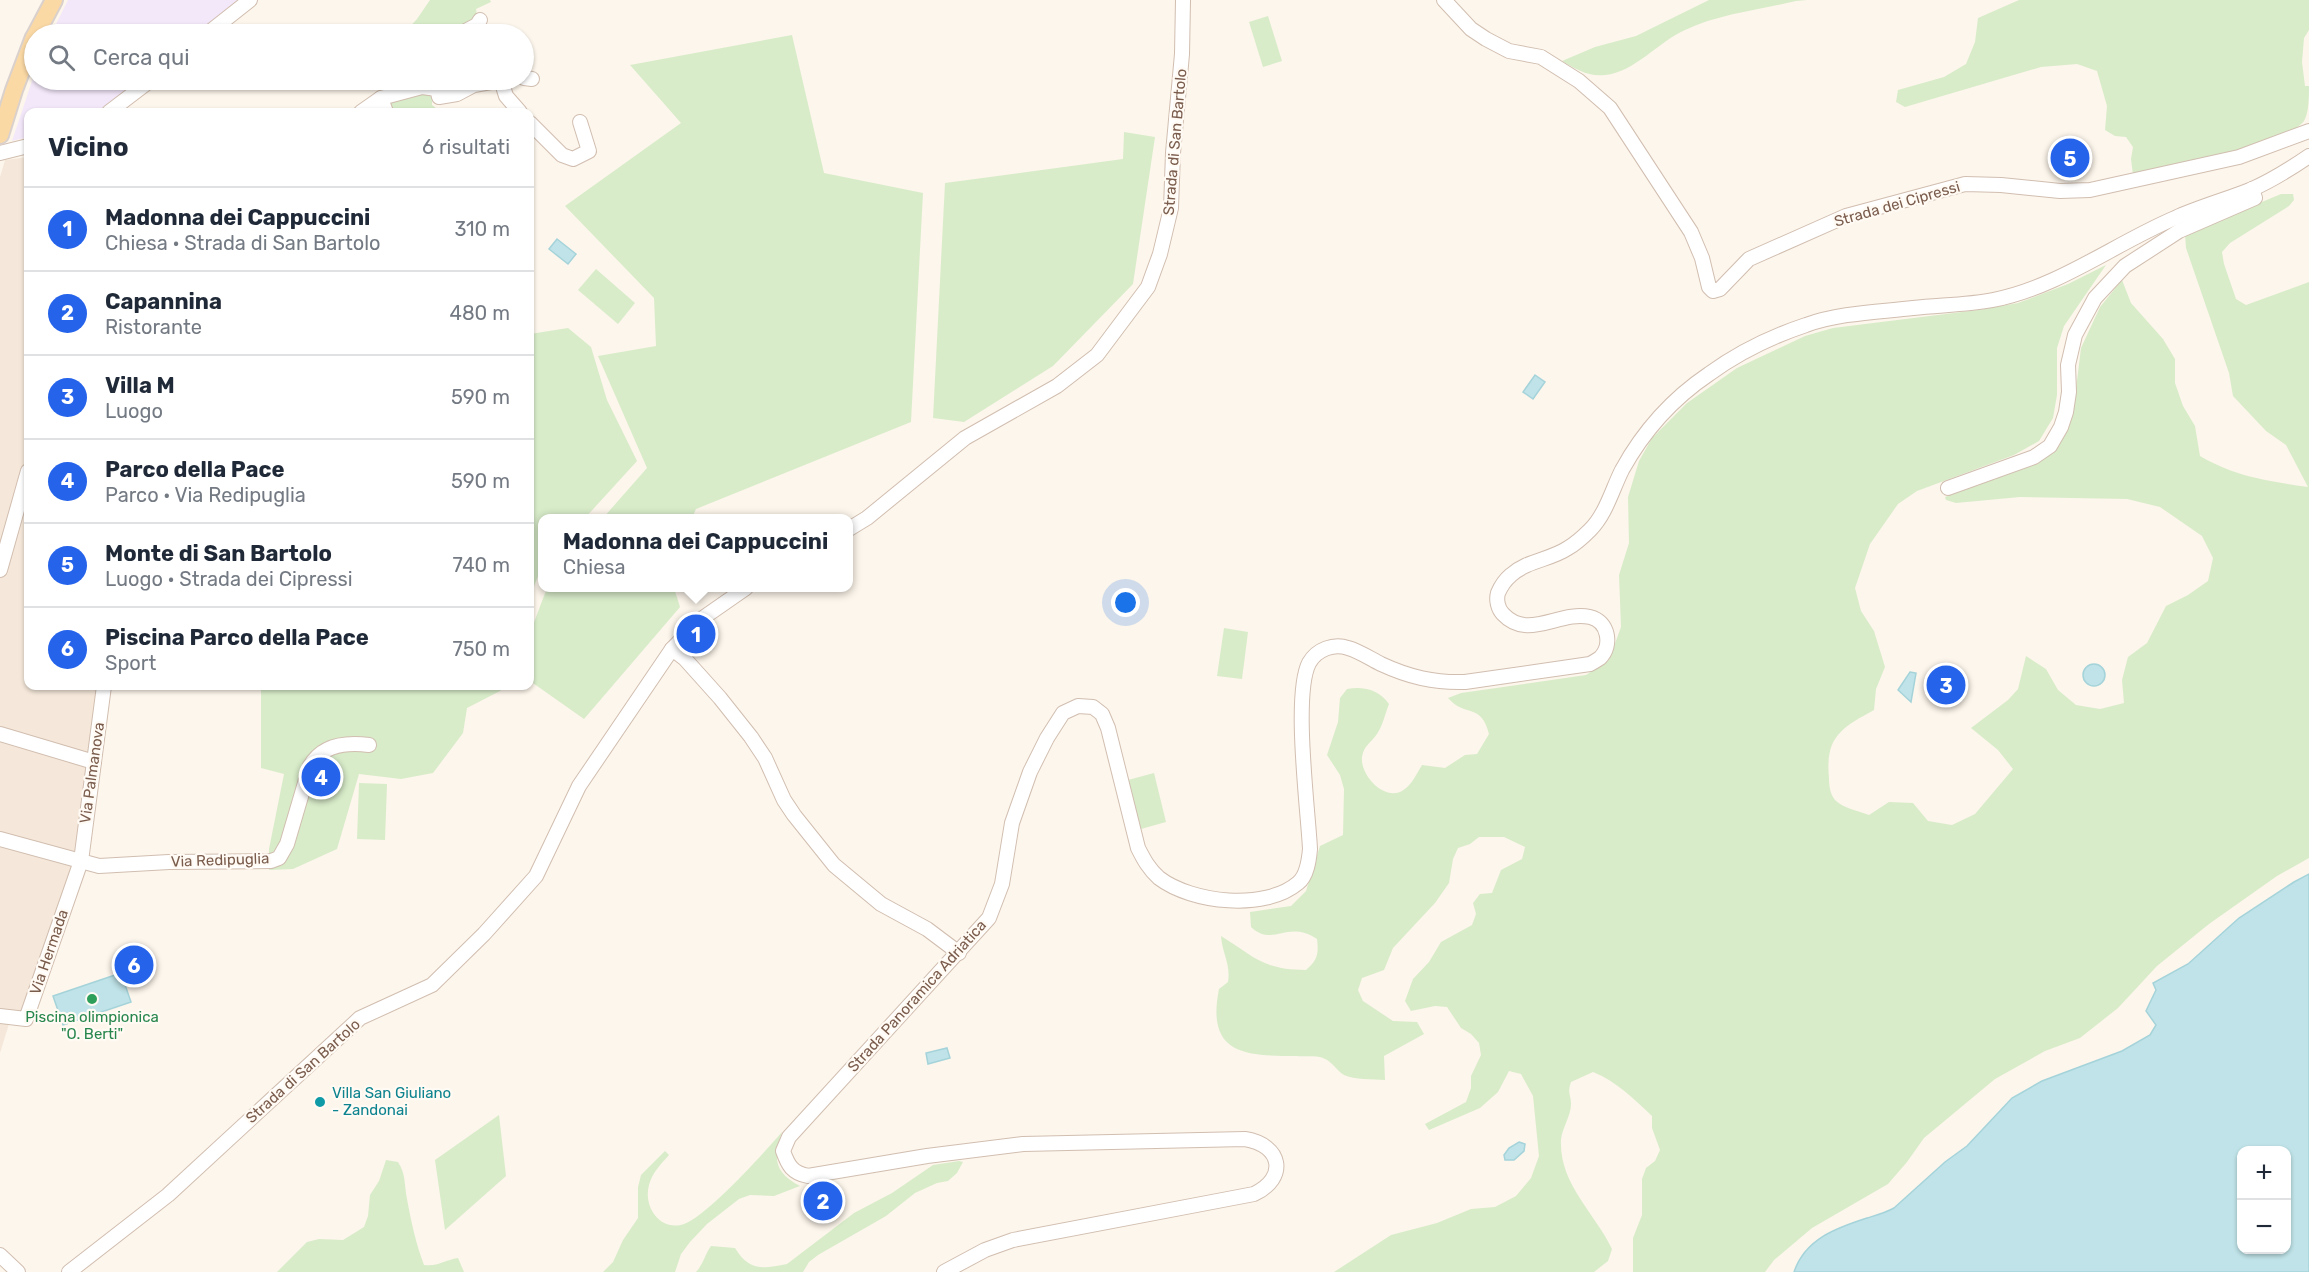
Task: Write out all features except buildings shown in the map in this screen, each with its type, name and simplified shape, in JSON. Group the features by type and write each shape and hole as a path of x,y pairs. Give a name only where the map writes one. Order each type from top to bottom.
{"main road":[{"path":"41,24 54,0"},
{"path":"0,135 24,64"}],"street":[{"path":"220,24 250,0"},
{"name":"Strada di San Bartolo","path":"853,527 965,438 1057,386 1097,355 1148,288 1172,208 1173,153 1182,54 1184,0"},
{"name":"Strada dei Cipressi","path":"1444,0 1471,29 1486,39 1509,51 1541,57 1579,81 1610,108 1691,232 1702,258 1709,287 1713,291 1720,289 1749,259 1857,213 1965,184 2001,184 2060,191 2090,190 2239,157 2309,131"},
{"path":"478,24 480,20"},
{"path":"114,108 138,90"},
{"path":"367,108 381,98 411,90"},
{"path":"438,90 439,97 457,94 465,90"},
{"path":"504,90 506,96 516,108"},
{"path":"381,98 385,108"},
{"path":"534,127 562,155 573,159 589,151 580,123"},
{"path":"0,153 24,147"},
{"name":"Strada Panoramica Adriatica","path":"944,1272 985,1250 1013,1240 1254,1194 1266,1188 1275,1176 1277,1162 1272,1152 1258,1142 1245,1139 1023,1144 927,1156 808,1176 788,1166 783,1151 789,1137 989,918 1002,884 1012,823 1026,782 1047,738 1063,713 1078,706 1093,707 1102,714 1108,728 1138,848 1146,864 1160,878 1180,890 1207,897 1261,899 1280,894 1300,882 1308,866 1310,849 1301,714 1304,680 1309,663 1318,652 1333,646 1348,647 1415,678 1444,683 1590,664 1601,657 1607,644 1606,630 1600,622 1589,617 1573,617 1535,626 1516,625 1500,612 1497,597 1504,582 1514,572 1567,549 1592,529 1606,507 1622,471 1651,425 1675,399 1711,372 1744,352 1807,324 1862,314 1994,300 2042,284 2072,271 2175,217 2252,189 2289,170 2309,156"},
{"path":"1948,488 2034,457 2050,446 2061,427 2066,412 2069,392 2068,364 2075,335 2095,298 2133,260 2179,231 2255,198 2252,189"},
{"path":"0,570 24,487"},
{"name":"Strada di San Bartolo","path":"69,1272 168,1195 360,1018 432,985 484,934 536,876 579,786 672,649 700,620 740,592"},
{"path":"672,649 713,690 751,737 765,758 784,800 834,865 881,904 927,929 959,953"},
{"name":"Via Palmanova","path":"81,861 103,690"},
{"path":"0,734 93,762"},
{"name":"Via Redipuglia","path":"0,839 81,861 113,867 169,862 272,861 279,858 287,844 310,766 315,757 327,748 354,743 369,745"},
{"name":"Via Hermada","path":"0,1016 26,1019 81,861"},
{"path":"0,1255 18,1272"}],"shaded area":[{"path":"68,0 238,0 208,24 56,24"},
{"path":"29,90 127,90 104,108 24,108 24,138 12,141"},
{"path":"24,158 24,690 98,690 75,855 21,1012 9,1024 0,1053 0,177 5,160"}],"green space":[{"path":"430,0 490,0 491,2 476,9 476,17 471,24 412,24"},
{"path":"1709,0 1807,0 1711,20 1675,35 1636,63 1616,73 1593,75 1562,61 1595,47 1636,36"},
{"path":"2019,0 2309,0 2309,30 2304,38 2302,62 2305,86 2309,86 2306,118 2293,130 2251,146 2133,175 2131,159 2133,147 2126,137 2115,136 2105,130 2107,106 2097,71 2077,64 2041,67 1905,107 1896,102 1898,90 1944,77 1966,64 1975,42 1978,18"},
{"path":"1268,16 1282,61 1263,67 1249,22"},
{"path":"792,35 824,173 923,193 911,422 696,509 694,514 607,514 647,468 598,356 656,346 654,298 565,206 681,123 630,65"},
{"path":"417,93 432,95 432,105 436,108 375,108 385,100"},
{"path":"1124,132 1155,137 1133,284 1053,366 964,422 933,418 945,183 1123,159"},
{"path":"2281,194 2293,194 2294,200 2289,206 2230,243 2222,252 2236,299 2246,305 2309,282 2309,858 2277,876 2209,924 2157,966 2118,1008 2080,1038 2045,1051 1995,1079 1924,1138 1888,1184 1812,1228 1774,1260 1765,1272 1633,1272 1633,1238 1642,1215 1642,1179 1646,1168 1655,1161 1660,1150 1652,1128 1652,1116 1617,1085 1593,1072 1571,1082 1569,1092 1571,1108 1561,1140 1562,1156 1572,1184 1612,1249 1608,1261 1594,1272 1334,1272 1391,1235 1437,1223 1471,1209 1495,1207 1516,1196 1531,1178 1539,1156 1533,1096 1521,1074 1509,1071 1498,1092 1480,1108 1429,1130 1425,1124 1466,1102 1471,1088 1471,1076 1481,1055 1479,1043 1461,1028 1447,1007 1435,1006 1411,1011 1405,1001 1413,979 1429,962 1441,942 1472,925 1476,914 1473,903 1480,894 1492,893 1501,870 1522,859 1525,847 1504,837 1479,837 1470,844 1458,848 1453,859 1449,883 1435,903 1393,948 1384,970 1362,978 1358,990 1363,1001 1393,1021 1417,1022 1424,1034 1384,1056 1385,1080 1348,1077 1329,1061 1320,1057 1260,1055 1245,1052 1233,1047 1224,1039 1218,1027 1216,1011 1219,989 1228,982 1229,976 1221,936 1268,965 1279,968 1306,970 1316,957 1317,939 1297,932 1274,935 1259,933 1251,927 1250,912 1291,906 1306,891 1320,846 1343,835 1344,789 1340,775 1327,755 1338,722 1340,698 1347,689 1371,690 1381,695 1389,704 1379,731 1366,747 1362,757 1362,764 1369,778 1381,789 1395,793 1402,791 1411,783 1422,765 1445,768 1465,755 1477,754 1489,734 1486,724 1477,714 1460,708 1448,698 1461,693 1586,675 1609,660 1621,627 1619,575 1629,543 1628,497 1639,461 1652,438 1687,403 1737,368 1805,336 1833,328 2018,303 2068,284 2106,265 2064,326 2057,348 2057,395 2053,418 2039,441 2014,455 1917,491 1898,504 1870,544 1855,588 1861,611 1874,631 1885,667 1876,689 1874,710 1852,722 1833,743 1828,764 1833,798 1842,805 1869,815 1889,802 1913,803 1928,821 1952,825 1975,814 2013,769 1998,750 1971,728 2008,700 2018,689 2026,656 2046,669 2058,690 2076,705 2100,709 2124,703 2122,680 2128,657 2147,643 2166,606 2188,595 2208,581 2213,558 2202,536 2160,507 2127,499 2020,497 1956,503 1946,500 1945,497 2040,462 2059,446 2074,405 2081,348 2100,307 2122,280 2131,303 2163,339 2175,359 2175,383 2183,406 2195,426 2200,456 2239,473 2308,487 2286,445 2266,431 2233,396 2229,373 2186,248 2185,234"},
{"path":"596,269 635,303 618,324 578,290"},
{"path":"568,328 591,347 607,400 637,461 589,514 538,514 538,576 534,586 534,333"},
{"path":"545,592 675,592 680,607 584,719 534,684 534,622"},
{"path":"1224,628 1248,632 1242,679 1217,676"},
{"path":"261,690 501,690 467,708 463,733 433,773 401,779 359,774 337,849 293,869 269,870 269,849 284,774 261,768"},
{"path":"1154,773 1166,822 1141,829 1128,780"},
{"path":"359,783 387,784 385,840 357,839"},
{"path":"499,1115 506,1176 445,1230 435,1160"},
{"path":"782,1132 777,1150 778,1164 791,1181 800,1186 774,1196 750,1195 739,1199 707,1224 690,1242 681,1254 675,1272 603,1272 613,1262 623,1240 638,1218 638,1187 641,1175 665,1151 669,1155 650,1181 649,1202 655,1216 675,1226 694,1219 706,1209 735,1183"},
{"path":"386,1160 398,1162 402,1171 412,1224 424,1265 433,1265 458,1258 464,1272 277,1272 307,1242 319,1239 343,1240 364,1227 368,1216 370,1195 379,1181"},
{"path":"963,1162 957,1173 948,1181 937,1183 915,1193 886,1216 818,1255 809,1262 803,1272 696,1272 711,1246 735,1248 746,1261 757,1266 770,1267 787,1264 854,1213 892,1193 933,1165"}],"water":[{"path":"557,239 576,254 568,264 549,249"},
{"path":"1535,375 1545,382 1533,399 1523,392"},
{"path":"2094,664 2102,667 2105,675 2102,683 2094,686 2086,683 2083,675 2086,667"},
{"path":"1910,672 1916,673 1911,702 1898,690"},
{"path":"2309,874 2309,1272 1794,1272 1806,1251 1823,1236 1894,1208 1945,1162 1967,1146 2012,1098 2042,1081 2122,1051 2150,1035 2156,1025 2146,1011 2156,990 2153,983 2188,964 2239,918"},
{"name":"Piscina olimpionica \"O. Berti\"","path":"121,973 131,1002 63,1025 53,996"},
{"path":"947,1048 950,1058 928,1064 926,1053"},
{"path":"1519,1142 1525,1144 1524,1151 1514,1160 1505,1160 1504,1155 1509,1148"}],"place":[{"name":"Monte di San Bartolo","path":"2070,158"},
{"name":"Madonna dei Cappuccini","path":"696,634"},
{"name":"Villa M","path":"1946,685"},
{"name":"Parco della Pace","path":"321,777"},
{"name":"Piscina Parco della Pace","path":"134,965"},
{"name":"Piscina olimpionica \"O. Berti\"","path":"92,999"},
{"name":"Villa San Giuliano - Zandonai","path":"320,1102"},
{"name":"Capannina","path":"823,1201"}]}
